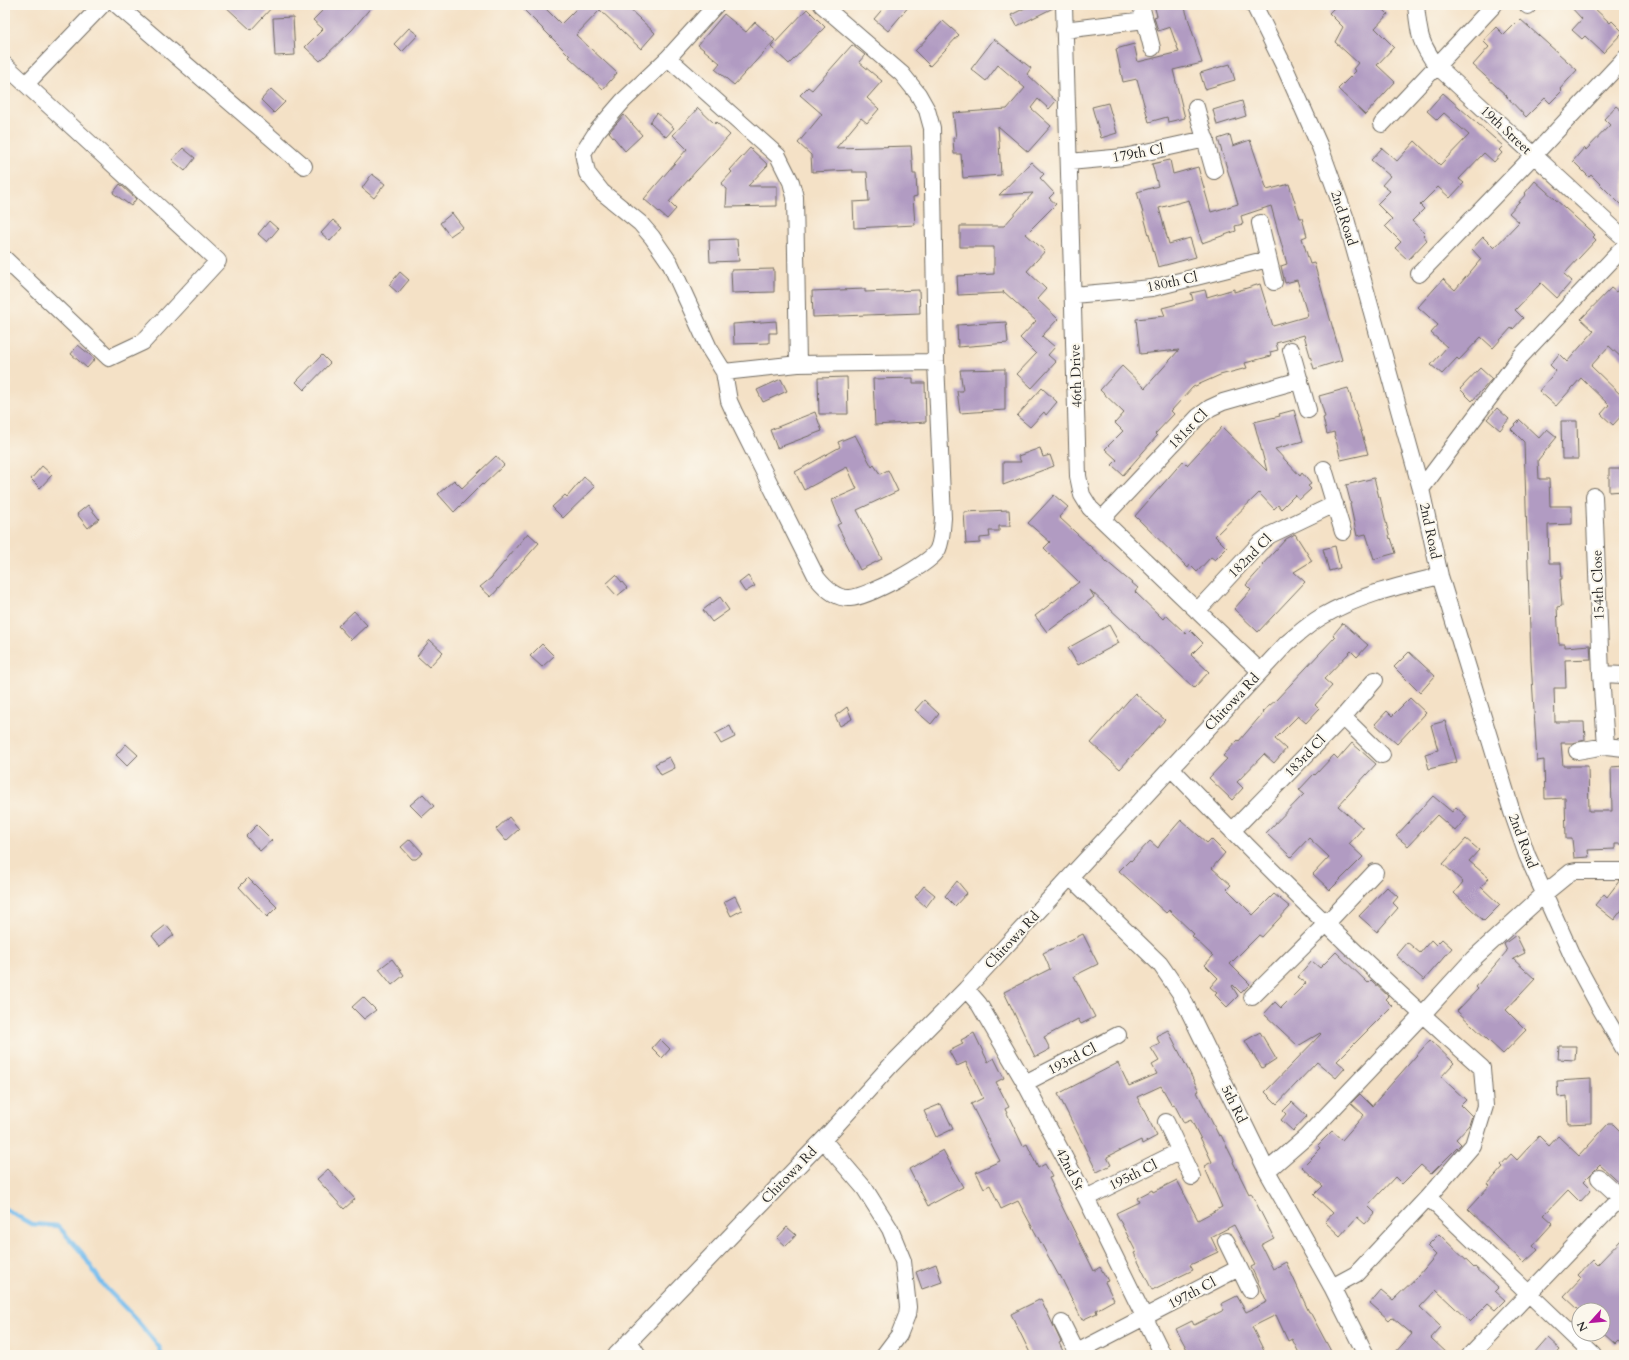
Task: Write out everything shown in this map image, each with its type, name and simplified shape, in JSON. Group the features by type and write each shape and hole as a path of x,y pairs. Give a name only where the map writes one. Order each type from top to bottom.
{"street":[{"path":"26,84 102,5"},
{"path":"117,5 304,166"},
{"path":"716,5 668,58 623,101 596,131 583,152 584,161 588,173 602,192 640,223 663,251 709,348 724,372 729,401 817,578 826,589 849,598 862,595 919,567 929,560 938,549 943,518 936,362 932,128 928,110 918,94 902,74 822,5"},
{"name":"46th Drive","path":"1064,5 1074,295 1078,476 1082,495 1090,508 1260,671"},
{"name":"2nd Road","path":"1254,5 1286,70 1320,147 1346,219 1421,489 1440,576 1512,812 1527,855 1572,958 1624,1049"},
{"name":"19th Street","path":"1416,5 1419,36 1426,52 1437,66 1624,238"},
{"path":"1382,124 1494,5"},
{"path":"1064,30 1143,12 1152,48"},
{"path":"668,58 778,156 788,175 795,197 798,364"},
{"path":"1419,274 1624,60"},
{"path":"5,65 218,261 143,342 109,358 5,260"},
{"path":"1196,107 1214,171"},
{"name":"179th Cl","path":"1069,162 1124,157 1206,140"},
{"path":"1260,223 1274,282"},
{"path":"1421,489 1520,357 1624,247"},
{"name":"180th Cl","path":"1074,295 1152,288 1268,259"},
{"path":"1291,350 1308,410"},
{"path":"724,372 798,364 936,362"},
{"name":"181st Cl","path":"1102,519 1198,417 1210,408 1223,402 1300,380"},
{"path":"1324,469 1343,532"},
{"name":"154th Close","path":"1594,496 1601,674 1606,746"},
{"name":"182nd Cl","path":"1197,611 1261,542 1270,535 1335,504"},
{"name":"Chitowa Rd","path":"616,1355 823,1140 891,1065 966,989 1287,643 1320,617 1356,599 1385,589 1440,576"},
{"path":"1601,674 1624,675"},
{"name":"183rd Cl","path":"1232,831 1343,717 1375,680"},
{"path":"1343,717 1382,755"},
{"path":"1577,751 1606,746 1624,748"},
{"path":"1171,768 1326,924 1422,1015 1482,1068 1485,1106 1473,1145 1428,1197 1356,1274 1332,1288"},
{"path":"1267,1171 1306,1137 1422,1015 1472,959 1544,894 1571,872 1624,871"},
{"path":"1252,997 1326,924 1375,872"},
{"name":"5th Rd","path":"1070,877 1160,964 1171,978 1180,993 1267,1171 1332,1288 1366,1355"},
{"name":"42nd St","path":"966,989 979,1004 1025,1083 1086,1198 1163,1355"},
{"name":"193rd Cl","path":"1025,1083 1118,1035"},
{"path":"1166,1122 1192,1177"},
{"path":"823,1140 865,1189 890,1229 903,1261 908,1311 899,1335 884,1355"},
{"name":"195th Cl","path":"1086,1198 1180,1151"},
{"path":"1470,1355 1529,1293 1622,1200 1599,1178"},
{"path":"1428,1197 1593,1355"},
{"path":"1226,1241 1250,1290"},
{"name":"197th Cl","path":"1078,1353 1239,1268"},
{"path":"1062,1323 1078,1353"},
{"path":"629,1341 638,1355"}],"building":[{"path":"224,5 274,5 251,30"},
{"path":"328,5 373,5 352,30 320,61 305,47 323,29 313,20"},
{"path":"519,5 542,5 561,24 580,5 625,5 655,33 641,49 600,10 576,35 617,73 603,89 569,57 570,56"},
{"path":"886,5 910,5 888,31 874,19"},
{"path":"1031,5 1055,5 1055,7 1017,26 1011,15"},
{"path":"1154,5 1184,5 1202,63 1173,70 1185,118 1168,122 1167,117 1149,122 1137,79 1123,82 1116,49 1134,44 1138,62 1179,52 1170,27 1158,31 1154,17 1157,16"},
{"path":"1337,5 1379,5 1388,14 1375,28 1394,47 1377,65 1395,82 1365,115 1338,89 1356,71 1353,69 1358,63 1335,42 1343,27 1329,13"},
{"path":"1569,5 1591,5 1610,23 1612,21 1623,32 1603,53 1585,36 1582,39 1572,30 1582,19"},
{"path":"807,9 825,27 789,64 771,47"},
{"path":"724,14 746,32 755,22 775,40 734,85 715,69 720,63 698,45"},
{"path":"293,17 295,55 275,56 273,18"},
{"path":"1520,19 1577,70 1560,89 1562,91 1550,103 1545,98 1526,117 1507,96 1473,65 1489,47 1483,41 1496,27 1504,35"},
{"path":"943,21 959,35 930,66 915,51"},
{"path":"409,28 418,35 402,52 394,44"},
{"path":"994,39 1031,68 1027,74 1056,101 1049,109 1038,99 1031,108 1051,126 1028,152 998,126 1001,175 963,178 961,154 954,154 953,138 956,138 953,113 1007,109 1025,88 998,65 986,81 971,69"},
{"path":"852,45 865,55 859,62 882,81 867,98 879,109 867,123 861,118 836,148 911,146 913,174 916,174 917,196 913,197 915,225 854,228 853,202 869,201 867,172 852,172 852,170 812,172 811,155 798,143 822,114 800,95 808,87 812,90"},
{"path":"1230,64 1235,80 1205,89 1200,73"},
{"path":"271,89 285,102 274,113 261,100"},
{"path":"1443,93 1503,146 1499,150 1502,153 1494,162 1484,153 1459,179 1464,183 1450,198 1438,187 1420,205 1424,209 1412,221 1425,233 1423,235 1427,240 1408,260 1395,248 1401,242 1385,226 1392,219 1377,204 1390,191 1382,185 1390,176 1371,160 1382,148 1397,161 1415,141 1440,165 1469,135 1444,113 1437,120 1427,111"},
{"path":"1242,101 1246,116 1217,125 1213,110"},
{"path":"1108,103 1117,133 1101,138 1092,107"},
{"path":"1616,106 1623,112 1624,110 1624,208 1591,175 1589,177 1573,161 1584,148 1586,150 1610,125 1604,119"},
{"path":"698,108 715,124 716,122 730,135 669,202 676,209 667,219 644,199 687,149 673,135"},
{"path":"657,113 674,128 666,137 650,122"},
{"path":"624,115 642,135 625,151 609,132"},
{"path":"1230,135 1233,146 1250,140 1267,190 1289,184 1307,236 1302,238 1310,264 1314,263 1342,360 1314,369 1304,335 1276,343 1278,350 1270,352 1271,356 1245,363 1247,368 1220,375 1193,387 1171,411 1174,414 1155,434 1157,436 1123,475 1112,465 1117,460 1105,449 1123,431 1115,423 1124,413 1100,390 1122,366 1145,388 1179,350 1140,354 1136,319 1165,316 1162,308 1193,300 1191,293 1205,290 1207,297 1234,289 1234,292 1260,284 1273,326 1308,316 1297,280 1285,283 1281,266 1287,264 1271,206 1241,216 1243,224 1235,226 1236,231 1202,243 1189,200 1159,208 1169,244 1190,238 1196,257 1158,267 1137,192 1158,186 1152,164 1170,160 1173,174 1198,167 1211,212 1238,204 1218,139"},
{"path":"183,148 195,158 185,171 172,160"},
{"path":"750,148 768,165 748,186 777,186 777,206 726,207 727,189 721,184 732,172 730,170"},
{"path":"1031,162 1044,174 1040,178 1054,193 1049,198 1056,204 1026,234 1045,251 1027,271 1046,289 1037,299 1058,319 1042,336 1055,347 1048,355 1056,362 1032,388 1017,374 1036,354 1020,338 1036,321 1003,291 1004,293 958,295 957,276 994,274 994,247 960,247 960,226 1004,226 1033,193 999,195"},
{"path":"372,174 385,184 374,198 362,188"},
{"path":"1535,181 1595,235 1593,237 1596,240 1564,274 1572,281 1557,298 1541,283 1515,310 1523,318 1513,329 1512,327 1493,348 1481,337 1459,360 1457,358 1442,374 1431,365 1447,347 1431,333 1438,325 1418,307 1443,279 1455,290 1481,259 1472,249 1483,237 1494,248 1519,222 1509,213 1526,194 1525,193"},
{"path":"120,184 136,199 131,206 113,193"},
{"path":"452,213 463,227 450,236 440,223"},
{"path":"333,220 342,228 330,241 321,233"},
{"path":"269,221 278,229 267,242 258,234"},
{"path":"737,239 739,261 710,262 709,240"},
{"path":"774,269 774,292 732,293 731,270"},
{"path":"400,272 409,280 398,293 389,285"},
{"path":"1624,283 1624,360 1609,346 1591,366 1624,398 1624,413 1613,425 1601,414 1609,405 1581,378 1556,406 1539,391 1556,371 1550,365 1559,354 1567,362 1594,331 1581,319 1611,288 1616,292"},
{"path":"865,289 865,292 919,290 920,313 813,317 812,291"},
{"path":"776,321 777,333 769,333 769,343 734,344 733,324"},
{"path":"1006,322 1008,343 958,347 957,325"},
{"path":"78,345 95,359 87,368 71,354"},
{"path":"322,355 330,363 304,390 296,382"},
{"path":"1480,368 1492,379 1472,401 1460,389"},
{"path":"1005,369 1005,410 960,413 957,391 963,391 960,370"},
{"path":"847,377 848,414 819,414 818,378"},
{"path":"913,378 913,383 925,383 926,422 875,425 873,379"},
{"path":"781,379 787,391 763,402 757,390"},
{"path":"1042,388 1057,402 1046,415 1044,412 1030,427 1017,416"},
{"path":"1348,388 1368,454 1341,460 1334,432 1327,434 1323,418 1325,417 1319,396"},
{"path":"1497,408 1509,419 1500,430 1487,419"},
{"path":"1294,410 1303,441 1275,449 1300,476 1302,473 1311,484 1308,486 1311,489 1299,500 1295,495 1281,509 1278,505 1274,509 1259,493 1215,536 1227,548 1215,560 1211,557 1197,572 1190,565 1188,568 1135,516 1183,461 1187,465 1222,427 1267,471 1254,422 1280,416 1279,414"},
{"path":"815,412 822,431 777,448 770,430"},
{"path":"1520,420 1539,438 1547,429 1557,437 1538,460 1539,479 1549,479 1550,506 1572,506 1572,524 1548,525 1549,563 1561,563 1562,579 1560,579 1562,606 1557,607 1559,644 1565,644 1565,647 1590,645 1591,659 1565,660 1566,688 1554,688 1555,722 1584,722 1585,740 1573,743 1561,743 1563,766 1588,766 1589,811 1612,811 1611,767 1624,766 1624,844 1615,844 1615,849 1588,850 1589,857 1574,858 1572,839 1566,839 1565,798 1545,799 1544,760 1537,761 1531,661 1524,442 1511,429"},
{"path":"1561,421 1577,421 1578,459 1562,459"},
{"path":"855,435 872,467 874,465 880,474 888,470 898,491 857,510 882,559 860,570 837,525 841,523 832,500 857,489 847,467 804,490 795,472 840,447 838,442"},
{"path":"1040,448 1043,457 1050,455 1054,466 1003,485 1003,462 1021,462 1018,456"},
{"path":"496,456 504,465 483,485 482,484 454,512 438,494 454,480 462,488"},
{"path":"42,466 52,475 40,488 31,479"},
{"path":"1609,469 1621,469 1621,474 1624,474 1624,491 1609,492"},
{"path":"584,477 595,487 563,518 552,507 565,495 567,497"},
{"path":"1374,478 1390,539 1391,538 1396,553 1374,559 1366,534 1357,536 1346,485"},
{"path":"1054,495 1068,507 1059,517 1106,561 1138,588 1135,592 1163,619 1166,615 1186,634 1190,630 1203,643 1191,655 1209,672 1194,688 1090,590 1094,597 1047,632 1035,616 1079,582 1044,548 1050,542 1028,523"},
{"path":"88,505 99,519 88,528 77,514"},
{"path":"1009,510 1010,526 999,526 999,531 989,531 990,537 980,538 980,543 966,544 964,512"},
{"path":"528,533 539,543 491,597 480,587 491,578"},
{"path":"1295,534 1312,561 1294,572 1305,582 1258,632 1234,609 1251,590 1246,585 1263,566 1262,565 1286,539"},
{"path":"1335,546 1340,568 1329,571 1323,549"},
{"path":"616,575 627,588 617,596 606,584"},
{"path":"748,576 755,586 745,592 739,583"},
{"path":"720,597 729,610 712,622 703,610"},
{"path":"354,611 367,625 351,640 338,626"},
{"path":"1343,623 1368,645 1357,657 1351,651 1324,679 1332,686 1315,705 1319,709 1306,723 1298,716 1275,739 1286,749 1274,763 1264,754 1237,782 1243,788 1232,800 1209,778 1227,759 1223,756 1238,740 1239,741 1263,713 1262,712 1276,700 1335,637 1333,635"},
{"path":"1109,625 1119,643 1078,665 1068,648"},
{"path":"430,640 443,652 429,667 417,656"},
{"path":"542,644 554,656 542,667 530,656"},
{"path":"1409,652 1435,676 1420,693 1394,667"},
{"path":"1135,693 1165,720 1120,769 1091,743"},
{"path":"1410,698 1426,713 1397,744 1375,724 1387,711 1392,716"},
{"path":"924,700 939,714 931,724 915,710"},
{"path":"847,707 852,719 840,726 835,716"},
{"path":"1445,721 1457,762 1429,769 1425,754 1438,750 1431,725"},
{"path":"730,726 735,737 721,744 715,734"},
{"path":"1352,743 1376,764 1338,806 1363,828 1349,844 1363,857 1330,890 1313,874 1329,857 1309,838 1291,857 1266,833 1304,794 1299,790 1314,774 1315,775 1334,755 1338,759"},
{"path":"126,744 138,755 127,766 116,755"},
{"path":"669,757 675,768 661,775 655,764"},
{"path":"423,794 434,806 422,817 410,805"},
{"path":"1433,796 1452,812 1456,807 1467,817 1455,831 1437,815 1408,846 1396,836"},
{"path":"509,817 519,829 506,841 496,829"},
{"path":"1181,820 1207,843 1211,839 1225,853 1212,868 1231,885 1227,889 1253,915 1274,894 1290,907 1262,937 1259,935 1230,964 1250,984 1241,993 1233,985 1232,986 1238,996 1227,1007 1215,995 1217,993 1210,987 1218,978 1205,965 1213,956 1192,936 1194,934 1169,910 1166,913 1119,871 1150,841 1158,848"},
{"path":"257,825 272,840 260,851 246,836"},
{"path":"410,839 423,853 416,859 412,859 401,847"},
{"path":"1466,839 1479,850 1469,861 1489,878 1481,887 1500,905 1484,921 1454,893 1463,882 1443,864"},
{"path":"248,878 277,907 267,917 239,887"},
{"path":"1620,880 1624,880 1624,907 1614,920 1595,905 1604,894 1607,897"},
{"path":"957,881 967,893 955,906 945,896"},
{"path":"924,886 935,895 926,907 915,897"},
{"path":"1387,887 1398,897 1393,903 1398,908 1377,932 1359,916"},
{"path":"735,896 742,910 731,916 724,902"},
{"path":"166,925 174,935 160,946 152,936"},
{"path":"1083,934 1098,964 1074,976 1095,1017 1081,1024 1078,1019 1044,1037 1050,1049 1035,1057 1004,992 1050,969 1043,953"},
{"path":"1516,935 1525,953 1513,959 1535,979 1506,1010 1526,1030 1503,1054 1457,1011 1478,989 1476,987 1507,951 1504,944"},
{"path":"1442,939 1452,948 1424,980 1396,955 1407,942 1420,953 1431,940 1436,945"},
{"path":"1336,952 1368,983 1371,980 1388,996 1385,999 1392,1006 1337,1061 1345,1068 1336,1078 1317,1062 1277,1104 1265,1092 1321,1034 1320,1033 1298,1046 1264,1014 1275,1002 1281,1008 1306,983 1298,977 1312,961 1320,968"},
{"path":"392,959 404,975 392,985 379,969"},
{"path":"363,997 376,1010 364,1019 352,1007"},
{"path":"1168,1030 1199,1091 1197,1092 1219,1136 1221,1135 1249,1194 1251,1193 1274,1238 1261,1245 1273,1269 1286,1262 1309,1312 1333,1355 1300,1355 1292,1339 1288,1341 1276,1315 1252,1327 1266,1355 1190,1355 1176,1329 1192,1321 1194,1325 1224,1310 1221,1304 1237,1296 1246,1312 1267,1302 1251,1267 1255,1265 1234,1225 1211,1237 1218,1252 1190,1265 1193,1270 1152,1290 1134,1253 1136,1252 1116,1213 1139,1202 1137,1198 1177,1180 1198,1220 1222,1207 1204,1166 1212,1162 1204,1145 1191,1120 1184,1123 1174,1104 1172,1105 1161,1086 1137,1097 1157,1136 1142,1144 1141,1140 1107,1157 1111,1165 1097,1172 1058,1094 1118,1063 1129,1086 1157,1074 1152,1065 1159,1061 1151,1048 1160,1044 1156,1036"},
{"path":"1260,1032 1276,1059 1262,1068 1245,1041"},
{"path":"974,1033 988,1062 994,1058 1004,1078 996,1082 1009,1107 1005,1109 1023,1146 1027,1144 1038,1168 1045,1164 1052,1177 1049,1178 1052,1186 1094,1271 1100,1267 1108,1281 1105,1282 1114,1300 1096,1310 1097,1313 1082,1320 1060,1275 1059,1276 1018,1201 1001,1209 990,1185 984,1188 976,1172 1000,1161 971,1104 983,1098 966,1062 957,1066 949,1051 963,1044 961,1040"},
{"path":"660,1039 670,1049 662,1058 652,1048"},
{"path":"1430,1040 1454,1063 1441,1077 1466,1100 1461,1105 1472,1116 1469,1125 1456,1139 1461,1144 1431,1174 1421,1165 1402,1184 1395,1177 1368,1206 1375,1213 1365,1224 1357,1217 1340,1236 1325,1222 1333,1213 1314,1195 1323,1186 1302,1167 1321,1148 1318,1145 1332,1131 1342,1140 1364,1115 1351,1103 1360,1094 1372,1106"},
{"path":"1559,1046 1576,1046 1575,1060 1558,1059"},
{"path":"1591,1079 1591,1123 1568,1124 1567,1096 1558,1097 1557,1081"},
{"path":"1292,1102 1307,1116 1293,1131 1281,1120 1286,1114 1283,1111"},
{"path":"941,1104 953,1129 936,1137 924,1111"},
{"path":"1608,1124 1613,1124 1624,1135 1624,1187 1600,1165 1583,1182 1591,1190 1580,1202 1568,1190 1544,1215 1553,1223 1533,1245 1538,1250 1524,1263 1468,1209 1490,1185 1488,1184 1503,1167 1501,1165 1511,1154 1517,1160 1539,1136 1549,1146 1558,1136 1579,1156"},
{"path":"943,1150 963,1187 928,1206 909,1169"},
{"path":"328,1169 355,1199 344,1209 317,1179"},
{"path":"787,1227 796,1235 786,1246 777,1238"},
{"path":"1439,1234 1474,1268 1475,1267 1498,1288 1495,1291 1505,1300 1495,1310 1488,1304 1470,1322 1436,1290 1420,1307 1441,1327 1431,1338 1449,1355 1393,1355 1412,1334 1392,1317 1389,1320 1370,1303 1381,1290 1393,1300 1419,1275 1436,1255 1427,1246"},
{"path":"1624,1237 1624,1346 1618,1341 1615,1344 1611,1340 1611,1302 1571,1303 1564,1296 1581,1278 1578,1275 1592,1260 1597,1265"},
{"path":"936,1264 942,1282 922,1289 916,1272"},
{"path":"1041,1299 1061,1342 1059,1343 1065,1355 1031,1355 1011,1314"},
{"path":"1548,1338 1560,1349 1555,1355 1533,1355"}],"waterway":[{"path":"5,1209 31,1224 58,1226 82,1253 103,1285 134,1317 159,1347 162,1355"}]}
